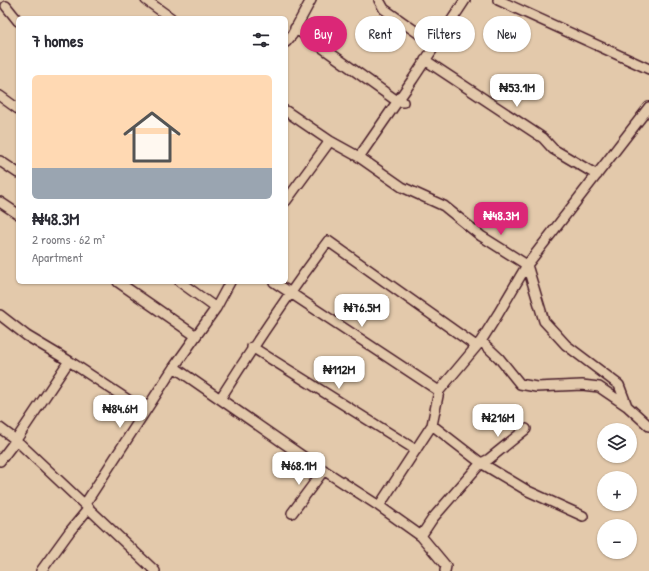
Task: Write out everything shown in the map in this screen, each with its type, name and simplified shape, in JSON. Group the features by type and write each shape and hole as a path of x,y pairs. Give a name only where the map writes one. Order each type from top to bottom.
{"street":[{"path":"146,0 168,16"},
{"path":"288,39 311,0"},
{"path":"379,0 384,9 414,30"},
{"path":"454,16 465,0"},
{"path":"498,0 649,69"},
{"path":"6,6 16,18"},
{"path":"295,28 400,102"},
{"path":"359,157 400,102 430,52"},
{"path":"425,60 543,138 553,149 596,175"},
{"path":"0,96 16,108"},
{"path":"379,506 432,425 439,391 479,344 527,265 649,107"},
{"path":"288,112 330,141 359,157 402,187 444,206 481,236 527,265 544,321 566,344 619,385 627,406"},
{"path":"288,198 330,141"},
{"path":"0,161 16,172"},
{"path":"0,202 16,213"},
{"path":"220,399 252,347 328,241 499,358 520,384 536,387 582,385 599,387 627,406 649,426"},
{"path":"121,284 196,336"},
{"path":"183,284 216,308"},
{"path":"41,571 87,506 145,411 216,308 229,284"},
{"path":"277,284 439,391"},
{"path":"0,315 28,336 145,411"},
{"path":"252,347 416,450"},
{"path":"0,461 16,440 69,361"},
{"path":"174,367 421,536 446,566 445,571"},
{"path":"432,425 481,463 528,491 583,516"},
{"path":"0,428 16,440 155,571"},
{"path":"421,536 433,518 481,463 489,459 526,429"},
{"path":"292,514 324,470"}]}
